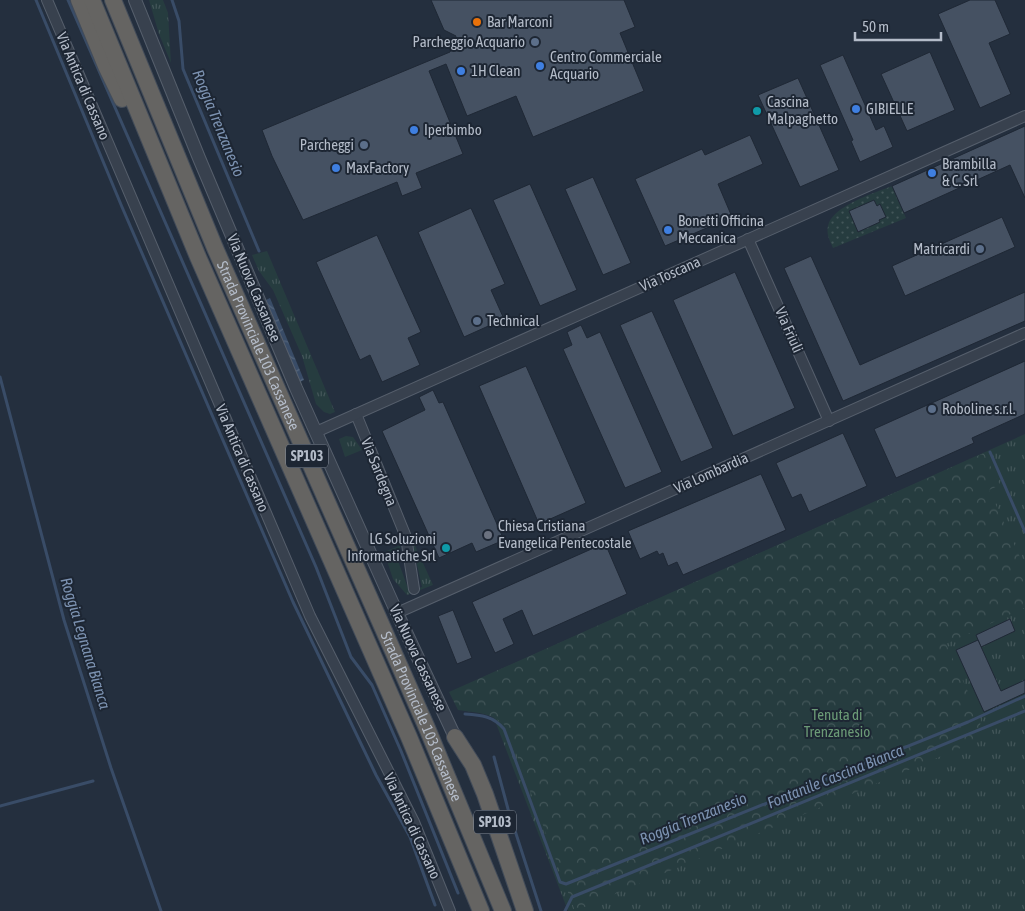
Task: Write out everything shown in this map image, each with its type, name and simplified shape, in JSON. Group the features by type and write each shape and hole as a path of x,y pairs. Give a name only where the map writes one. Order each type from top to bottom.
{"highway":[{"name":"SP103","path":"79,0 106,66 198,257"},
{"name":"Strada Provinciale 103 Cassanese","path":"92,0 198,257 409,736 481,911"},
{"name":"Strada Provinciale 103 Cassanese","path":"112,0 215,248 426,728 503,911"},
{"name":"SP103","path":"455,736 473,764 485,794 525,911"}],"street":[{"name":"Via Antica di Cassano","path":"47,0 310,616 414,822 450,911"},
{"name":"Via Nuova Cassanese","path":"135,0 199,158 316,432 397,613 455,736"},
{"name":"Via Toscana","path":"316,432 1025,116"},
{"name":"Via Friuli","path":"748,239 829,420"},
{"name":"Via Lombardia","path":"397,613 1025,333"},
{"name":"Via Sardegna","path":"356,414 406,537 414,589"}],"green space":[{"path":"149,0 163,0 168,13 171,63 159,34"},
{"path":"892,186 906,218 833,248 828,226 837,212 865,196"},
{"path":"267,251 335,412 330,414 324,412 316,404 302,356 273,290 259,271 252,255"},
{"name":"Tenuta di Trenzanesio","path":"1025,434 1025,911 568,911 479,679"},
{"path":"346,436 353,437 362,450 345,457 339,439"},
{"name":"Tenuta di Trenzanesio","path":"984,453 1000,485 989,490 1025,568 1025,610 1024,608 946,644 981,720 977,741 575,911 506,726 489,716 458,710 449,692"},
{"path":"411,537 433,585 407,595 393,579 384,552 401,545 397,558 409,591 422,587"}],"water":[{"path":"270,298 304,380 300,382 266,300"}],"building":[{"path":"431,0 624,0 635,27 620,33 644,91 533,137 516,96 467,116 446,64 429,71 463,154 416,173 422,188 402,196 397,182 303,220 272,156 262,130 450,52 456,36 444,30"},
{"path":"970,0 995,0 1010,34 989,43 1011,94 980,108 938,14"},
{"path":"930,52 955,110 907,131 881,74"},
{"path":"843,55 876,130 884,126 893,147 860,162 851,141 853,140 820,65"},
{"path":"798,78 839,170 800,187 758,95"},
{"path":"1025,126 1025,198 1010,165 904,213 892,186"},
{"path":"750,135 763,164 718,184 732,217 665,246 635,179 702,149 705,155"},
{"path":"593,177 631,263 603,275 565,189"},
{"path":"530,184 577,290 540,306 493,200"},
{"path":"874,200 877,206 880,204 886,217 879,220 880,222 858,232 849,211"},
{"path":"471,208 505,284 491,290 504,319 464,337 418,232"},
{"path":"1002,217 1015,247 905,296 892,266"},
{"path":"377,235 421,332 408,338 420,365 382,382 370,355 360,360 316,262"},
{"path":"811,256 860,365 1025,292 1025,321 843,401 784,268"},
{"path":"735,272 795,408 733,436 673,300"},
{"path":"652,311 713,448 681,462 620,325"},
{"path":"581,325 587,338 600,332 662,472 625,488 563,349 572,345 567,332"},
{"path":"1025,361 1025,414 972,438 974,443 896,478 874,429"},
{"path":"526,366 586,503 539,524 479,386"},
{"path":"433,390 439,403 443,402 504,540 476,552 472,543 439,558 382,431 425,410 419,397"},
{"path":"843,433 867,486 809,512 801,494 792,498 776,463"},
{"path":"761,474 786,530 683,575 677,562 668,566 663,553 659,555 657,551 640,559 628,531"},
{"path":"605,543 627,594 533,636 522,610 503,619 514,644 495,653 472,602"},
{"path":"453,610 472,658 457,664 438,616"},
{"path":"1010,619 1015,631 981,647 976,635"},
{"path":"978,640 1001,691 1025,680 1025,693 984,712 956,650"}],"waterway":[{"path":"36,0 122,207 293,602 376,775 410,837 435,905"},
{"path":"68,0 316,567 351,657 372,685 401,751 458,893"},
{"name":"Roggia Trenzanesio","path":"172,0 179,21 183,69 259,251"},
{"name":"Roggia Legnana Bianca","path":"0,377 64,620 111,768 161,911"},
{"name":"Roggia Trenzanesio","path":"990,452 1025,532"},
{"name":"Roggia Trenzanesio","path":"465,714 486,717 496,721 504,729 560,882 566,884 968,722 1025,696"},
{"name":"Fontanile Cascina Bianca","path":"565,911 572,897 1025,711"},
{"path":"494,757 508,809 541,911"},
{"path":"0,806 93,781"}],"place":[{"name":"Bar Marconi","path":"477,22"},
{"name":"Parcheggio Acquario","path":"535,42"},
{"name":"Centro Commerciale Acquario","path":"540,66"},
{"name":"1H Clean","path":"461,71"},
{"name":"GIBIELLE","path":"856,109"},
{"name":"Cascina Malpaghetto","path":"757,111"},
{"name":"Iperbimbo","path":"414,130"},
{"name":"Parcheggi","path":"364,145"},
{"name":"MaxFactory","path":"336,168"},
{"name":"Brambilla & C. Srl","path":"932,173"},
{"name":"Bonetti Officina Meccanica","path":"668,230"},
{"name":"Matricardi","path":"980,249"},
{"name":"Technical","path":"477,321"},
{"name":"Roboline s.r.l.","path":"932,409"},
{"name":"Chiesa Cristiana Evangelica Pentecostale","path":"488,535"},
{"name":"LG Soluzioni Informatiche Srl","path":"446,548"}]}
